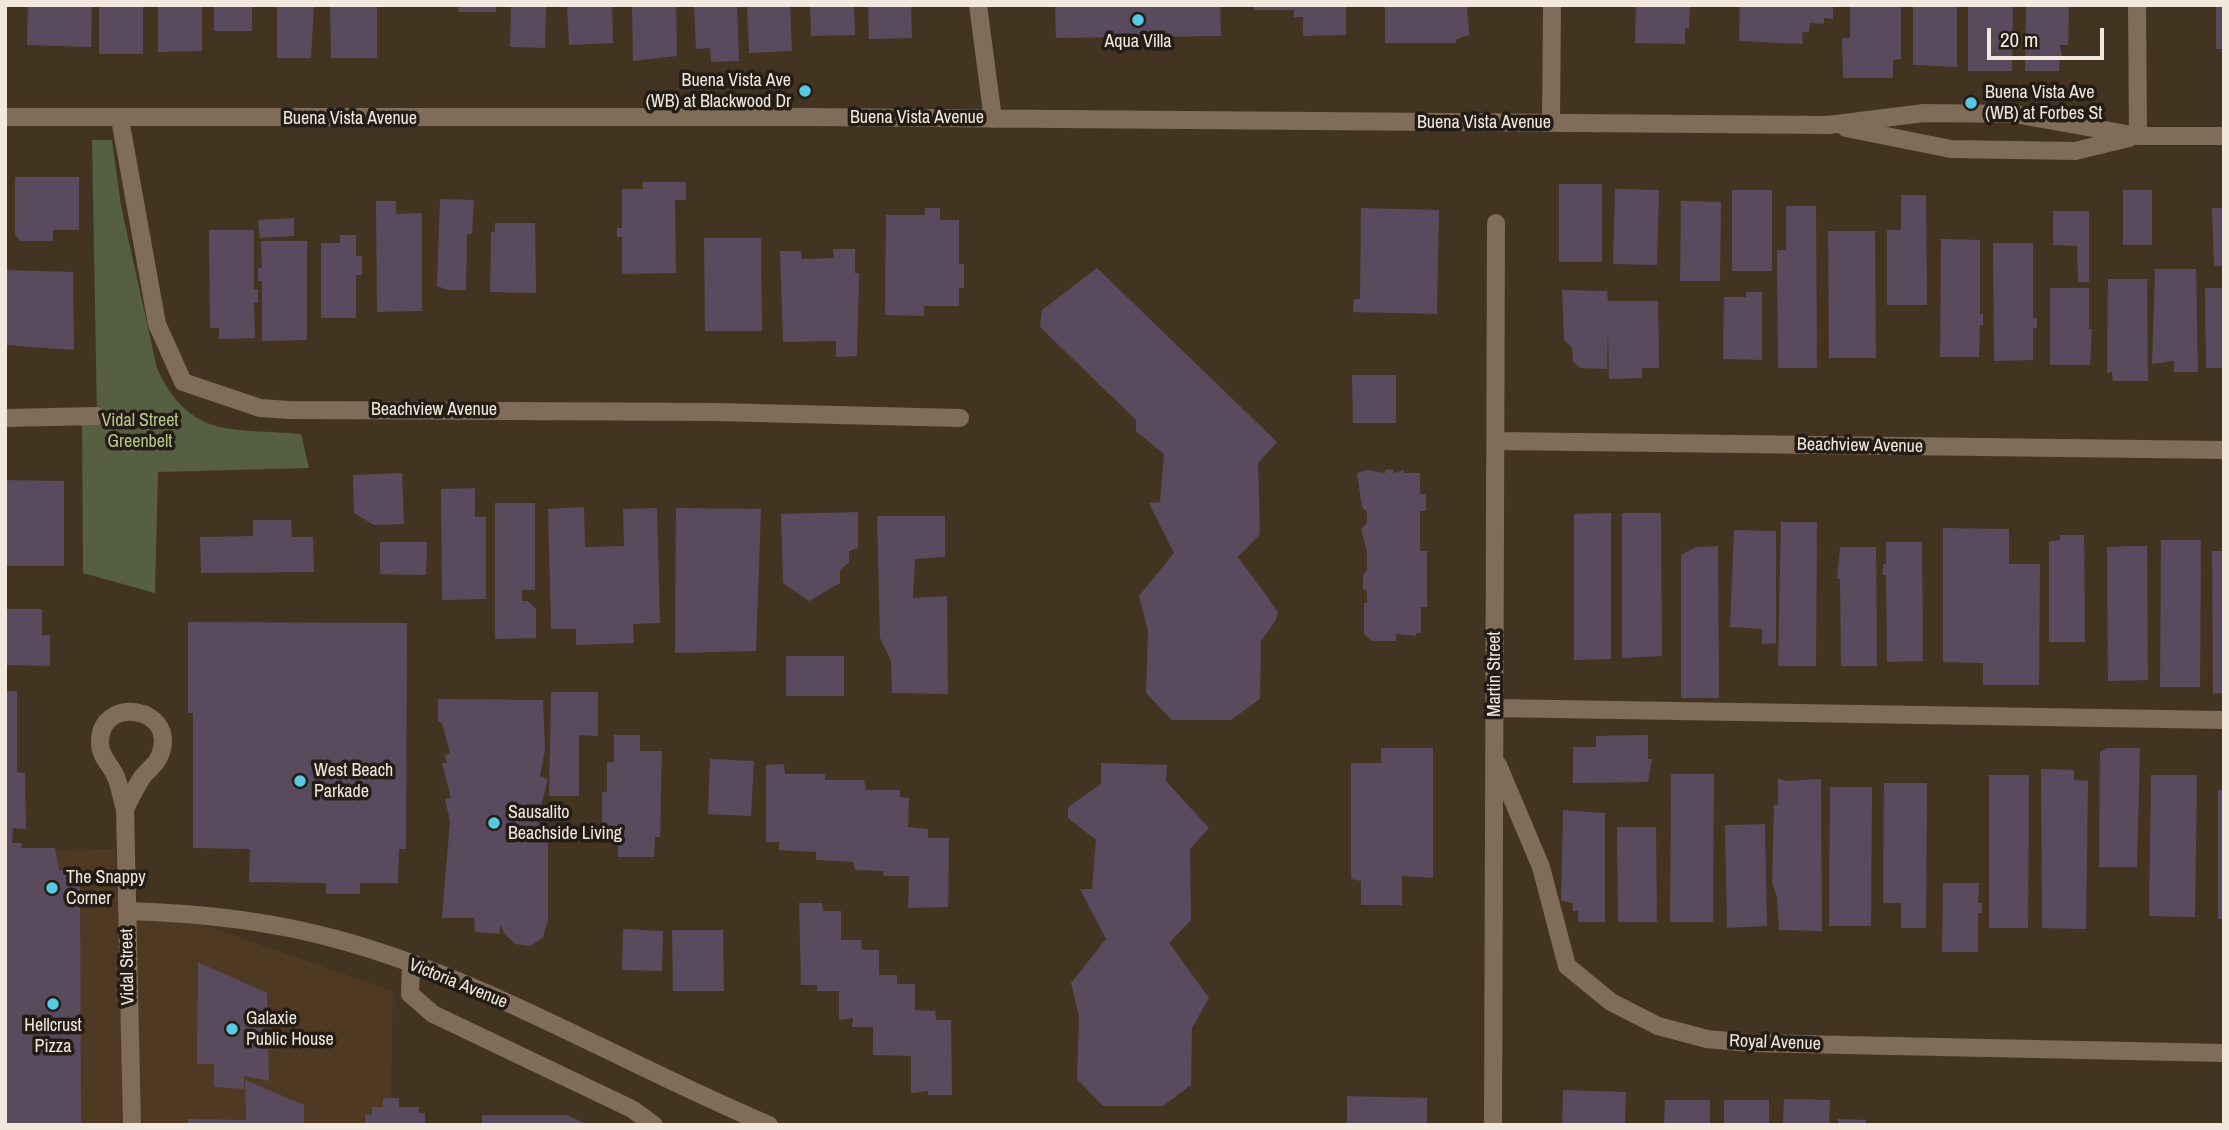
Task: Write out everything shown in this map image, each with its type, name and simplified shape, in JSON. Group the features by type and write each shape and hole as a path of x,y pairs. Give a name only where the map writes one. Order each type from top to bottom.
{"street":[{"path":"978,5 993,119"},
{"path":"1551,123 1552,5"},
{"path":"2137,5 2138,136"},
{"name":"Buena Vista Avenue","path":"5,117 993,119 1828,125 1924,113 2014,114 2138,136 2224,136"},
{"name":"Beachview Avenue","path":"120,119 157,324 183,382 260,408 289,410 701,412 960,418"},
{"name":"Buena Vista Avenue","path":"1828,125 1951,149 2075,151 2138,136"},
{"name":"Martin Street","path":"1493,1125 1496,223"},
{"path":"5,418 97,416"},
{"name":"Beachview Avenue","path":"1496,441 2224,450"},
{"path":"1495,708 2224,720"},
{"name":"Vidal Street","path":"125,809 144,776 160,758 163,742 158,726 142,712 123,711 115,716 104,727 99,744 103,758 115,774 125,809 132,1125"},
{"name":"Royal Avenue","path":"1495,759 1541,867 1567,966 1611,1002 1658,1026 1707,1039 1750,1043 2224,1053"},
{"name":"Victoria Avenue","path":"127,911 197,913 274,925 337,939 487,994 769,1125"},
{"path":"411,965 410,994 433,1014 632,1110 654,1125"}],"shaded area":[{"path":"116,849 117,895 393,991 390,1125 5,1125 5,851"}],"green space":[{"name":"Vidal Street Greenbelt","path":"92,140 112,140 121,206 157,368 170,391 184,408 199,419 216,426 301,434 309,468 158,472 155,593 83,573 82,416 97,416"}],"building":[{"path":"28,5 92,5 91,47 27,45"},
{"path":"99,5 143,5 143,54 99,54"},
{"path":"158,5 202,5 202,51 158,52"},
{"path":"214,5 252,5 252,31 214,31"},
{"path":"277,5 314,5 311,58 277,58"},
{"path":"330,5 377,5 377,58 331,58"},
{"path":"459,5 496,5 496,12 458,12"},
{"path":"511,5 546,5 545,48 510,47"},
{"path":"567,5 612,5 613,43 569,45"},
{"path":"632,5 676,5 677,56 633,61"},
{"path":"694,5 737,5 739,61 711,62 710,48 696,49"},
{"path":"747,5 790,5 792,51 749,53"},
{"path":"810,5 854,5 855,35 811,36"},
{"path":"868,5 911,5 912,38 869,39"},
{"name":"Aqua Villa","path":"1055,5 1220,5 1221,36 1056,38"},
{"path":"1254,5 1346,5 1346,35 1303,36 1303,17 1294,17 1294,10 1254,10"},
{"path":"1385,5 1467,5 1469,35 1457,39 1455,43 1385,43"},
{"path":"1636,5 1690,5 1685,44 1635,43"},
{"path":"1740,5 1833,5 1833,19 1824,18 1824,24 1810,23 1809,32 1802,32 1803,44 1739,41"},
{"path":"1850,5 1901,5 1901,59 1893,60 1893,78 1843,78 1842,38 1850,38"},
{"path":"1913,5 1957,5 1957,67 1913,65"},
{"path":"1968,5 2013,5 2012,71 1968,71"},
{"path":"2026,5 2069,5 2068,45 2060,45 2062,56 2059,71 2025,71"},
{"path":"2216,5 2224,5 2224,49 2216,49"},
{"path":"15,177 79,177 79,230 53,230 53,241 20,241 15,234"},
{"path":"643,182 686,182 686,200 675,200 676,273 622,274 622,237 617,237 617,228 622,228 622,189 643,189"},
{"path":"1559,184 1602,184 1602,262 1559,262"},
{"path":"1615,189 1659,190 1657,265 1613,264"},
{"path":"1732,190 1772,190 1772,271 1732,271"},
{"path":"2123,190 2152,190 2152,245 2123,245"},
{"path":"1901,195 1926,195 1927,305 1887,305 1887,230 1901,230"},
{"path":"440,199 474,200 472,234 467,234 466,290 448,290 437,286"},
{"path":"376,201 396,201 396,214 422,213 422,311 377,312"},
{"path":"1681,201 1721,202 1720,281 1680,281"},
{"path":"1786,206 1816,206 1817,368 1778,368 1777,250 1786,250"},
{"path":"925,208 940,208 940,220 959,220 959,264 964,264 964,288 959,288 959,306 924,306 924,316 885,315 886,215 925,215"},
{"path":"1361,208 1439,210 1437,314 1353,312 1354,299 1360,299"},
{"path":"2212,208 2224,208 2224,266 2214,266"},
{"path":"2053,211 2089,211 2089,282 2078,282 2077,246 2053,245"},
{"path":"294,218 294,236 260,238 258,220"},
{"path":"495,223 535,223 536,293 490,292 491,232 495,232"},
{"path":"209,230 254,230 254,289 258,289 258,303 254,303 255,338 219,339 219,328 210,328"},
{"path":"1828,231 1875,231 1876,358 1829,358"},
{"path":"340,235 356,235 356,256 362,256 362,275 356,275 356,318 321,318 321,243 340,243"},
{"path":"704,238 761,238 762,331 705,331"},
{"path":"1941,239 1980,240 1980,314 1983,314 1983,325 1980,325 1979,357 1940,357"},
{"path":"261,241 307,241 307,340 262,341 262,281 258,281 258,268 262,268"},
{"path":"1993,243 2033,243 2033,318 2037,318 2037,328 2033,328 2033,360 1994,361"},
{"path":"833,249 855,249 855,273 859,273 857,356 836,357 836,341 783,342 780,251 801,251 802,259 834,258"},
{"path":"1097,268 1277,442 1258,463 1260,534 1238,557 1278,612 1276,620 1261,641 1260,699 1231,720 1172,720 1146,693 1148,631 1139,596 1174,553 1149,503 1160,502 1164,454 1136,431 1136,420 1040,327 1042,310"},
{"path":"2155,269 2196,269 2198,372 2174,372 2174,361 2152,364"},
{"path":"5,270 73,272 74,350 5,345"},
{"path":"2108,279 2147,279 2148,381 2113,381 2112,372 2107,373"},
{"path":"2050,288 2089,288 2089,329 2092,329 2090,365 2050,365"},
{"path":"2205,288 2224,288 2224,368 2206,368"},
{"path":"1562,290 1607,291 1608,301 1658,301 1659,368 1642,368 1642,378 1609,379 1608,329 1607,369 1581,368 1573,362 1572,348 1564,340"},
{"path":"1746,292 1762,292 1762,360 1723,359 1724,297 1746,297"},
{"path":"1352,375 1396,375 1396,423 1353,423"},
{"path":"1393,469 1393,473 1404,470 1404,473 1420,473 1420,494 1426,494 1426,511 1420,511 1420,551 1427,551 1427,607 1421,607 1421,633 1416,633 1416,636 1396,634 1396,641 1372,641 1364,634 1364,603 1367,603 1367,592 1363,588 1363,575 1367,570 1367,552 1361,529 1367,523 1367,512 1362,507 1357,473 1367,470 1385,473 1385,470"},
{"path":"402,473 404,524 374,525 354,513 353,475"},
{"path":"5,480 64,481 64,566 5,566"},
{"path":"475,488 475,517 486,517 486,599 442,600 441,489"},
{"path":"495,503 535,503 535,590 522,590 522,601 528,601 536,609 536,638 495,639"},
{"path":"584,507 585,547 624,546 623,509 657,508 660,623 633,624 634,643 576,645 576,629 551,629 548,509"},
{"path":"676,508 761,509 756,651 675,653"},
{"path":"858,512 858,548 849,551 849,562 840,570 840,583 809,601 783,583 781,514"},
{"path":"1611,513 1611,659 1574,660 1574,514"},
{"path":"1622,513 1661,513 1662,656 1622,658"},
{"path":"877,516 945,516 945,557 915,559 913,598 947,596 948,694 892,693 891,661 880,638"},
{"path":"253,520 291,520 292,537 313,537 314,572 201,573 200,537 253,536"},
{"path":"1781,522 1817,522 1816,666 1778,666"},
{"path":"1943,528 2009,529 2009,564 2040,564 2039,685 1983,685 1983,663 1943,662"},
{"path":"1734,530 1776,531 1776,643 1762,644 1762,629 1730,627"},
{"path":"2060,535 2084,535 2085,642 2049,642 2049,542 2060,540"},
{"path":"2161,540 2201,540 2200,687 2160,687"},
{"path":"380,542 427,542 426,575 380,574"},
{"path":"1886,542 1922,542 1923,661 1887,662 1886,575 1883,575"},
{"path":"1718,546 1719,698 1681,698 1681,555 1696,547"},
{"path":"2147,546 2148,680 2108,681 2107,547"},
{"path":"1840,547 1876,547 1877,666 1841,666 1840,579 1837,579"},
{"path":"2212,551 2224,551 2224,693 2213,694"},
{"path":"5,609 42,609 42,635 50,635 50,666 5,665"},
{"name":"West Beach Parkade","path":"188,622 407,623 406,849 399,849 398,883 360,883 360,894 326,894 326,883 249,882 250,849 193,848 193,713 188,713"},
{"path":"786,656 844,656 844,696 786,696"},
{"path":"5,691 17,691 17,772 25,773 26,829 13,828 12,843 22,843 21,848 55,848 59,870 80,870 81,1125 5,1125"},
{"path":"551,692 598,692 598,736 579,735 579,796 549,796"},
{"name":"Sausalito Beachside Living","path":"438,699 543,700 545,750 540,776 548,779 539,813 539,825 548,825 548,920 543,937 531,946 515,944 504,933 501,925 499,934 475,932 474,918 442,918 450,821 445,799 451,798 442,763 447,763 445,755 450,753 442,723 438,721"},
{"path":"614,735 640,735 640,751 662,751 660,837 655,837 654,857 618,857 617,835 602,834 602,792 607,792 607,762 614,762"},
{"path":"1648,735 1648,759 1652,759 1648,782 1573,783 1573,747 1596,747 1596,736"},
{"path":"1381,748 1433,748 1433,878 1402,876 1402,905 1361,905 1361,881 1351,879 1351,763 1381,763"},
{"path":"2107,748 2140,748 2137,867 2099,867 2100,752"},
{"path":"710,759 754,761 751,816 708,814"},
{"path":"1101,763 1167,765 1166,781 1209,828 1190,849 1191,920 1169,943 1209,998 1192,1028 1191,1085 1163,1106 1103,1106 1077,1079 1079,1017 1071,983 1106,939 1080,889 1092,889 1096,840 1068,818 1068,807 1101,784"},
{"path":"784,764 785,774 825,774 825,780 864,780 866,790 900,790 900,797 909,798 908,827 928,829 928,838 949,838 948,907 908,908 909,876 884,876 883,871 855,870 853,862 816,860 816,852 779,850 779,842 766,842 766,765"},
{"path":"2041,769 2074,770 2074,780 2088,781 2086,929 2042,928"},
{"path":"1671,774 1714,774 1713,922 1670,922"},
{"path":"1989,775 2029,775 2028,928 1989,928"},
{"path":"2151,775 2197,775 2195,917 2149,916"},
{"path":"1778,778 1785,781 1821,779 1822,931 1779,930 1777,897 1772,883 1774,805 1778,805"},
{"path":"1884,783 1927,783 1926,928 1901,928 1901,903 1883,903"},
{"path":"1830,787 1872,787 1871,926 1829,926"},
{"path":"2218,790 2224,790 2224,919 2218,919"},
{"path":"1563,810 1605,813 1605,922 1578,922 1578,911 1573,911 1573,903 1561,901"},
{"path":"1765,824 1767,926 1727,928 1725,825"},
{"path":"1617,827 1656,827 1657,922 1618,922"},
{"path":"1943,883 1979,883 1978,903 1982,903 1982,913 1978,913 1978,952 1942,952"},
{"path":"799,903 822,903 823,911 841,911 841,940 861,940 862,950 879,950 879,975 897,975 897,984 915,984 915,1010 935,1011 936,1020 951,1020 952,1095 928,1095 928,1091 911,1093 911,1056 873,1055 873,1027 852,1027 853,1018 839,1020 839,991 817,991 817,985 801,985"},
{"path":"623,929 663,931 662,971 622,970"},
{"path":"672,930 723,930 724,991 673,991"},
{"name":"Galaxie Public House","path":"198,962 267,993 269,1081 244,1076 244,1089 214,1087 214,1064 197,1064"},
{"path":"245,1080 304,1105 304,1125 188,1125 188,1119 246,1120"},
{"path":"1563,1090 1626,1092 1625,1125 1562,1125"},
{"path":"1347,1096 1427,1098 1427,1125 1347,1125"},
{"path":"383,1098 399,1098 399,1107 419,1107 419,1113 425,1113 425,1125 365,1125 365,1114 372,1115 372,1107 383,1107"},
{"path":"1784,1099 1830,1100 1829,1125 1783,1125"},
{"path":"1665,1100 1710,1100 1710,1125 1664,1125"},
{"path":"1724,1100 1769,1100 1769,1125 1724,1125"},
{"path":"482,1115 566,1115 590,1125 482,1125"},
{"path":"1838,1119 1866,1120 1866,1125 1838,1125"}],"place":[{"name":"Aqua Villa","path":"1138,20"},
{"name":"Buena Vista Ave (WB) at Blackwood Dr","path":"805,91"},
{"name":"Buena Vista Ave (WB) at Forbes St","path":"1971,103"},
{"name":"West Beach Parkade","path":"300,781"},
{"name":"Sausalito Beachside Living","path":"494,823"},
{"name":"The Snappy Corner","path":"52,888"},
{"name":"Hellcrust Pizza","path":"53,1004"},
{"name":"Galaxie Public House","path":"232,1029"}]}
